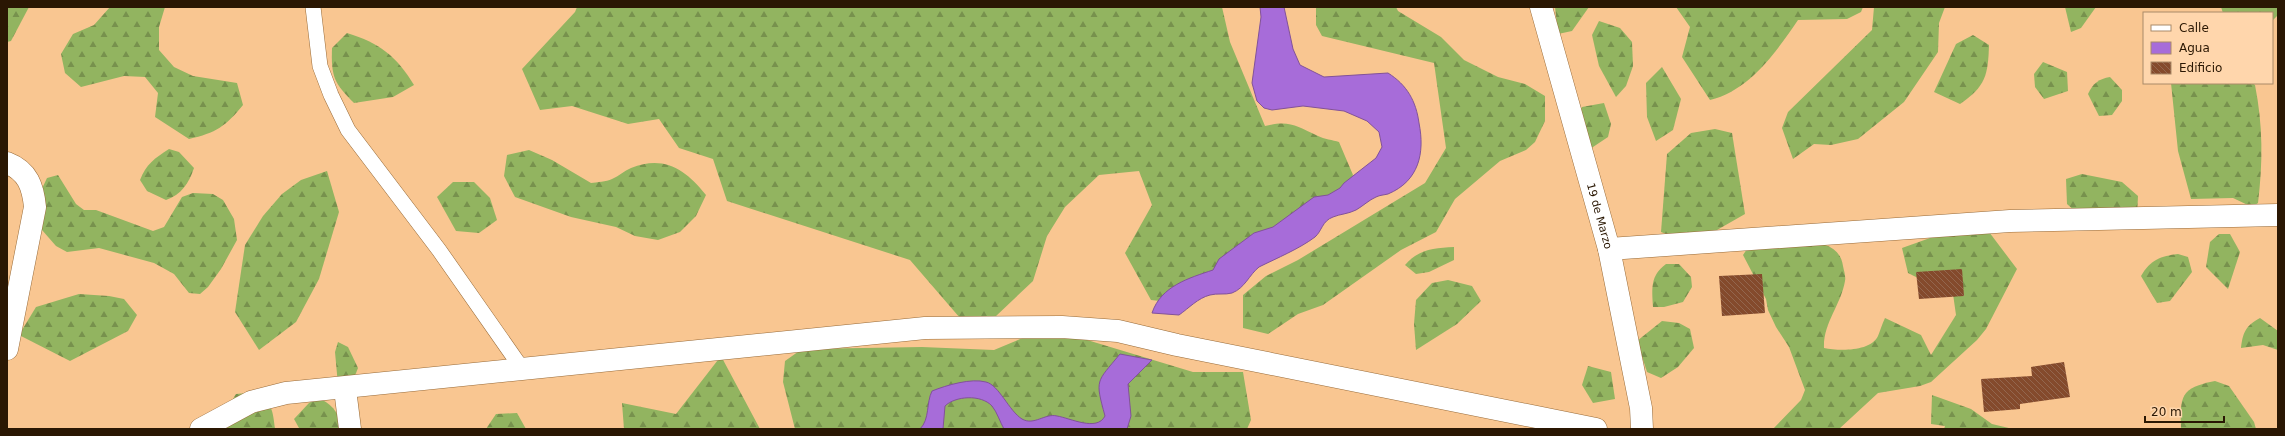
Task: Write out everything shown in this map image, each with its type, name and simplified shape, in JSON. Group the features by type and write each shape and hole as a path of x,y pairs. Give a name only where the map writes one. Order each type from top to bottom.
{"street":[{"name":"19 de Marzo","path":"1541,7 1609,249 1641,408 1642,429"},
{"path":"7,163 15,166 28,178 32,186 35,207 7,349"},
{"path":"1609,249 2010,221 2278,215"},
{"path":"201,429 251,402 286,393 345,389 925,328 1062,327 1118,331 1177,345 1596,429"},
{"path":"345,389 350,429"}],"lane":[{"path":"314,7 320,66 331,96 348,130 439,250 523,370"}],"green space":[{"path":"7,7 29,7 11,41 7,42"},
{"path":"110,7 165,7 159,27 159,50 174,67 193,76 237,83 243,105 220,128 189,139 155,117 158,93 145,77 124,76 81,87 65,73 61,54 73,34 94,25"},
{"path":"577,7 1222,7 1230,42 1265,126 1274,124 1293,125 1320,137 1339,142 1353,175 1348,185 1288,217 1249,245 1224,268 1169,302 1151,300 1125,253 1152,205 1139,171 1099,175 1065,207 1047,236 1033,281 995,317 960,318 910,260 727,201 713,159 679,148 659,119 628,124 572,106 540,110 522,69 575,12"},
{"path":"1316,7 1396,7 1398,11 1441,37 1464,60 1498,77 1525,84 1545,96 1545,121 1535,142 1526,150 1500,161 1455,199 1436,232 1401,250 1323,305 1298,314 1268,334 1243,328 1243,295 1266,276 1298,260 1425,183 1446,148 1434,63 1322,36 1316,25"},
{"path":"1555,7 1589,7 1572,31 1558,34"},
{"path":"1676,7 1863,7 1861,12 1847,19 1798,20 1781,45 1750,79 1738,88 1710,100 1682,57 1690,27"},
{"path":"1874,7 1945,7 1939,23 1938,52 1904,102 1858,139 1831,145 1814,144 1793,159 1782,128 1788,112 1872,30"},
{"path":"2065,7 2096,7 2081,28 2071,32"},
{"path":"2221,7 2278,7 2278,15 2273,20 2273,12 2223,12"},
{"path":"1599,21 1620,28 1632,42 1633,66 1626,86 1616,97 1599,66 1592,35"},
{"path":"347,33 369,41 394,58 414,85 393,97 354,103 342,90 335,79 332,66 332,48"},
{"path":"1973,35 1989,45 1988,64 1984,79 1980,85 1969,98 1960,104 1934,92 1956,44"},
{"path":"2043,62 2067,72 2068,91 2044,99 2035,87 2034,74"},
{"path":"1662,67 1681,99 1673,130 1656,141 1647,117 1646,83"},
{"path":"2110,77 2122,90 2122,101 2112,115 2099,116 2088,94 2097,82"},
{"path":"2171,84 2255,85 2261,129 2261,173 2258,203 2252,207 2233,198 2191,199 2178,151"},
{"path":"1604,103 1611,124 1608,137 1590,149 1570,131 1582,107"},
{"path":"1715,129 1732,133 1745,214 1717,230 1684,241 1661,232 1667,154 1691,133"},
{"path":"169,149 179,152 194,168 190,179 184,188 176,195 166,200 147,191 140,180 142,174 152,162 159,155"},
{"path":"529,150 552,160 591,183 610,180 631,168 643,164 664,164 682,172 690,178 706,195 696,216 680,232 658,240 635,236 616,227 571,217 515,197 504,176 507,155"},
{"path":"327,171 339,212 319,279 296,322 259,350 235,312 245,245 263,216 282,194 301,180"},
{"path":"2082,174 2122,182 2138,196 2137,217 2090,225 2067,204 2066,179"},
{"path":"58,175 76,204 84,210 96,210 153,231 164,227 182,197 193,193 213,194 223,200 234,219 237,240 221,269 208,287 200,294 189,293 174,274 154,263 99,248 67,252 56,246 42,230 38,197 47,178"},
{"path":"453,182 474,182 490,198 497,220 479,233 456,231 437,197"},
{"path":"1972,223 1983,224 2017,269 1986,329 1977,340 1931,382 1920,386 1878,393 1839,429 1773,429 1801,400 1805,390 1789,347 1776,327 1768,310 1766,299 1743,255 1747,249 1803,242 1817,243 1830,247 1839,254 1843,266 1845,281 1840,298 1826,330 1824,348 1846,350 1861,348 1868,345 1878,336 1885,318 1921,335 1931,355 1956,315 1952,287 1918,278 1908,273 1902,248"},
{"path":"2219,234 2230,234 2240,252 2228,289 2206,267 2210,242"},
{"path":"1454,247 1454,260 1429,272 1416,274 1405,265 1410,260 1427,250"},
{"path":"2178,254 2188,257 2192,272 2170,301 2157,303 2141,276 2148,266 2156,260 2166,256"},
{"path":"1666,264 1679,264 1691,277 1692,287 1683,302 1664,307 1653,307 1653,283 1657,273"},
{"path":"1448,280 1472,286 1481,301 1457,324 1416,350 1414,324 1416,300 1432,283"},
{"path":"79,294 109,296 124,299 137,315 128,331 70,361 19,335 36,307"},
{"path":"2260,318 2278,331 2278,350 2263,345 2241,348 2246,330 2251,324"},
{"path":"1662,321 1679,323 1690,329 1694,348 1678,367 1661,378 1647,372 1637,341"},
{"path":"1054,330 1193,372 1243,372 1251,420 1247,429 795,429 783,382 785,361 802,349 922,347 994,350 1032,334"},
{"path":"338,342 348,347 358,368 349,391 338,385 335,352"},
{"path":"721,356 760,429 624,429 622,403 676,414"},
{"path":"1588,366 1611,372 1615,399 1593,403 1582,385"},
{"path":"2215,381 2229,386 2254,422 2256,429 2181,429 2181,409 2184,395 2195,387"},
{"path":"247,393 261,399 269,405 273,413 275,429 228,429 227,416 231,402 236,394"},
{"path":"1932,395 1971,409 1992,424 2013,429 1944,429 1945,426 1931,424"},
{"path":"319,398 335,410 339,418 339,429 299,428 294,419 309,403"},
{"path":"517,413 526,429 486,429 496,414"}],"water":[{"path":"1260,7 1284,7 1293,49 1300,65 1324,77 1388,73 1405,88 1410,94 1416,108 1421,134 1420,155 1417,165 1407,182 1388,194 1373,198 1353,211 1329,219 1315,237 1259,267 1244,285 1236,291 1229,294 1213,294 1206,296 1179,315 1152,313 1162,296 1177,284 1213,270 1219,259 1254,233 1273,227 1314,197 1328,195 1340,188 1344,183 1376,158 1382,147 1379,132 1367,121 1344,111 1303,106 1272,110 1264,108 1257,101 1252,83 1261,17"},
{"path":"1120,354 1152,360 1128,384 1131,416 1127,429 1004,429 992,406 987,402 975,398 961,398 945,406 943,429 920,429 927,416 932,391 952,384 973,381 991,384 1017,415 1026,421 1048,416 1057,416 1083,423 1096,423 1101,421 1105,416 1100,395 1100,382 1106,371"}],"building":[{"path":"1962,269 1964,296 1919,299 1916,272"},
{"path":"1762,274 1765,313 1722,316 1719,276"},
{"path":"2064,362 2070,397 2020,404 2020,409 1984,412 1981,379 2032,376 2031,367"}]}
